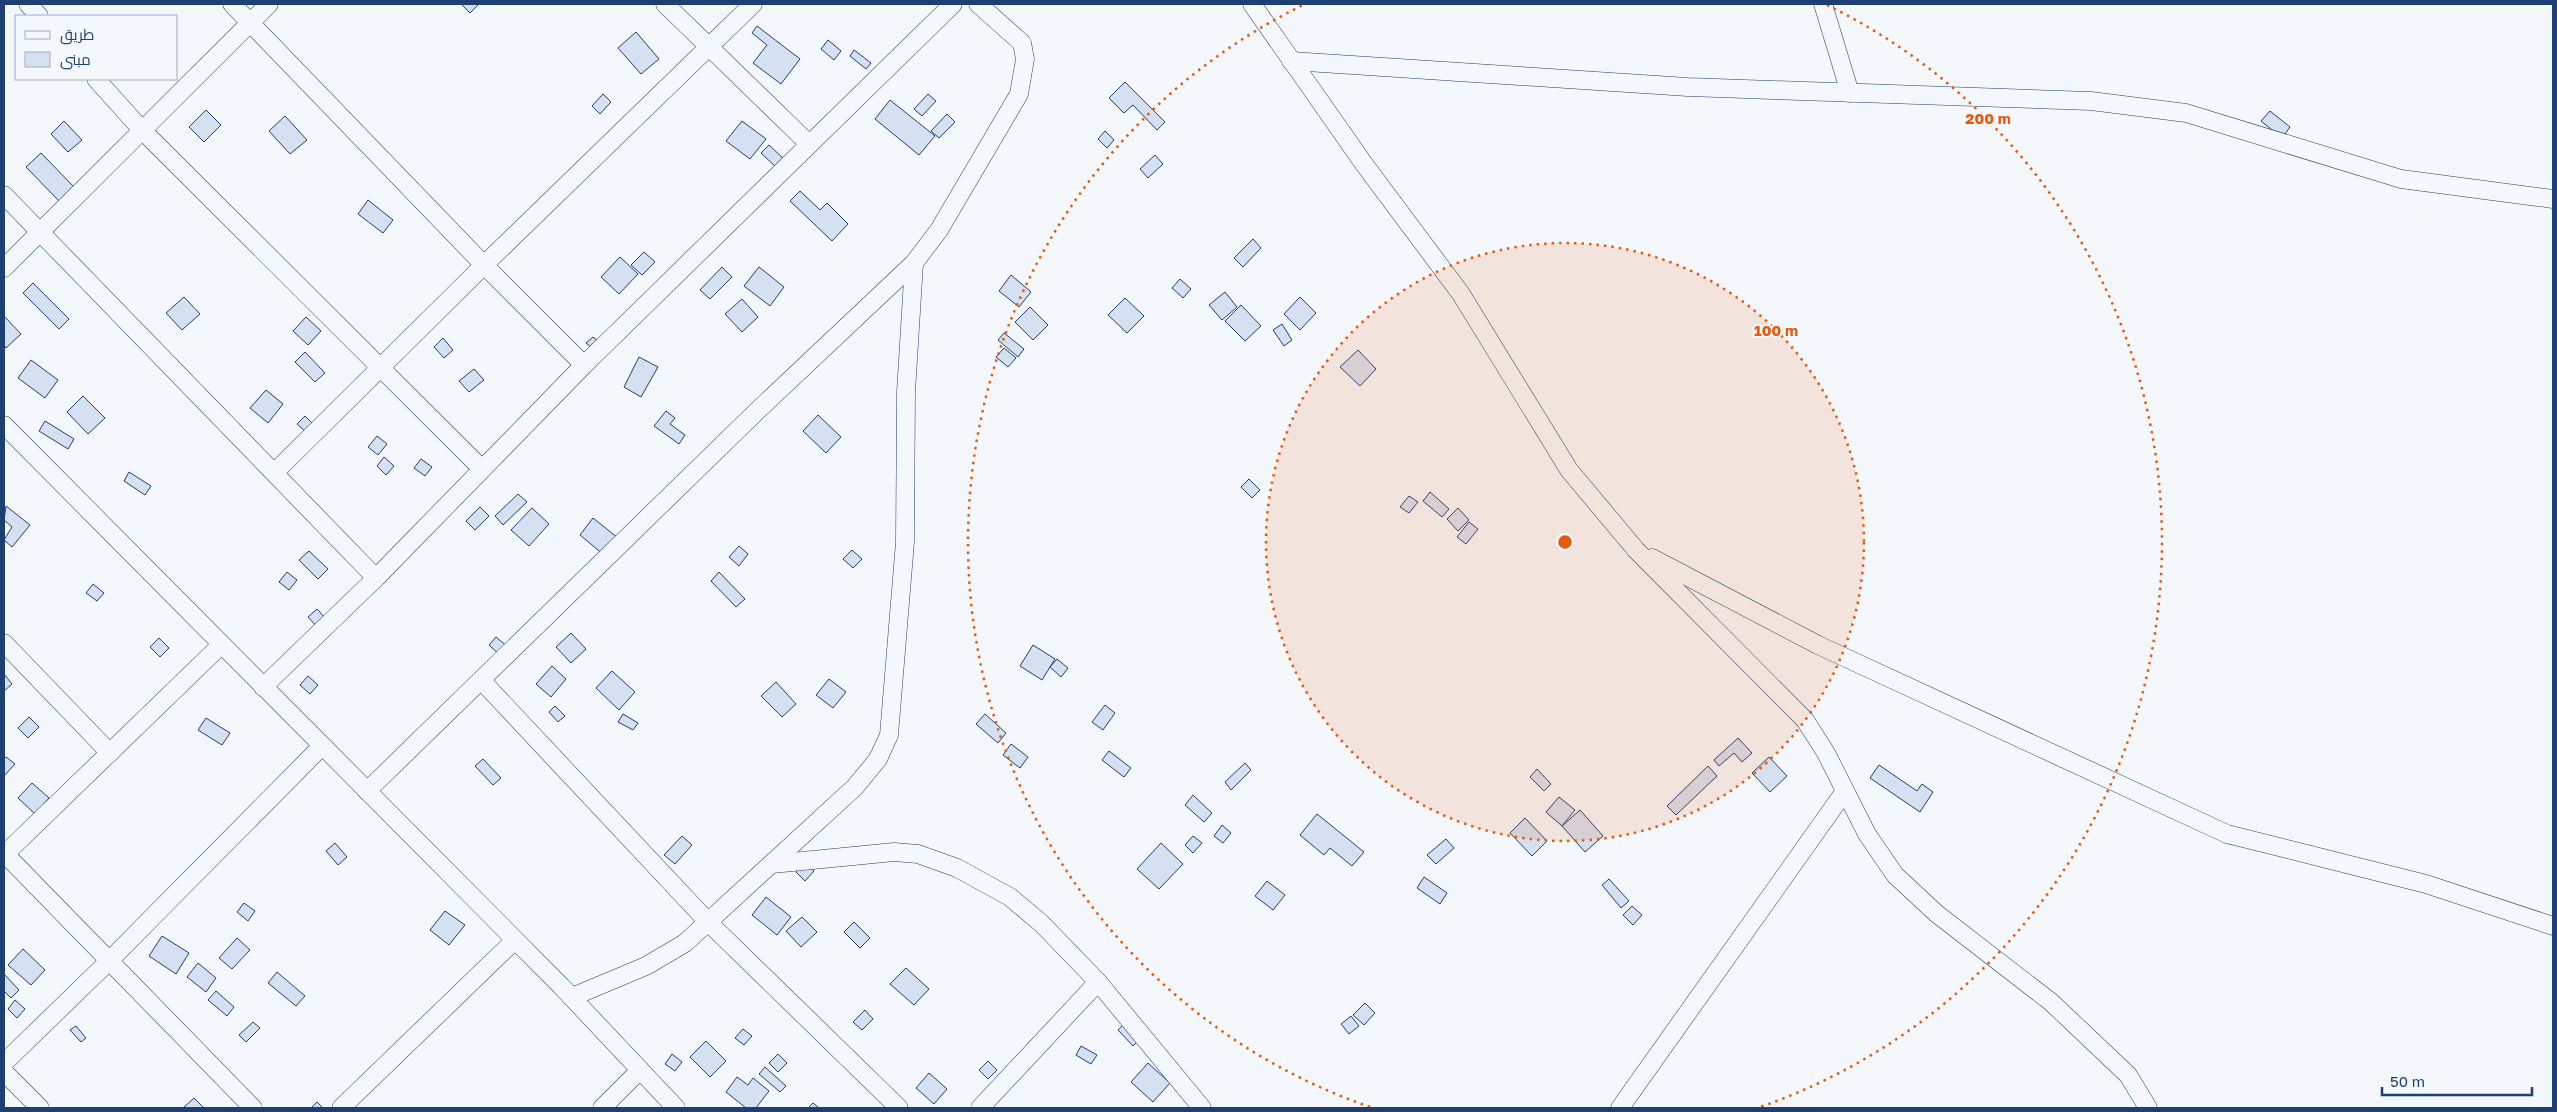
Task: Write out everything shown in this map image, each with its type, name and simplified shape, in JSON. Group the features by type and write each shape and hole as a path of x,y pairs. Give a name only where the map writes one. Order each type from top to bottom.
{"street":[{"path":"28,4 38,15"},
{"path":"232,4 484,265 584,365"},
{"path":"4,268 269,4"},
{"path":"665,4 809,144"},
{"path":"275,472 484,265 753,4"},
{"path":"263,687 376,578 584,365 953,4"},
{"path":"367,791 756,412 914,263 939,230 1019,94 1025,59 1022,43 978,4"},
{"path":"1252,4 1461,294 1568,470 1636,550 1805,720 1826,753 1867,834 1895,875 1937,914 2051,1002 2128,1075 2148,1108"},
{"path":"1823,4 1850,93"},
{"path":"1291,60 1688,87 2092,101 2186,113 2402,179 2553,199"},
{"path":"97,80 142,130 482,469"},
{"path":"4,195 376,578"},
{"path":"572,997 646,966 685,943 855,787 878,758 889,735 905,542 906,392 914,263"},
{"path":"4,425 572,997 676,1108"},
{"path":"1636,550 1818,645 2227,834 2426,884 2553,926"},
{"path":"4,642 110,753"},
{"path":"221,645 4,854 253,1108"},
{"path":"481,680 709,923 899,1108"},
{"path":"4,1063 109,961 322,746"},
{"path":"1620,1108 1845,791"},
{"path":"772,864 894,852 918,854 957,868 1010,897 1042,924 1098,982 1202,1108"},
{"path":"341,1108 515,940"},
{"path":"980,1108 1098,982"},
{"path":"602,1108 640,1070"},
{"path":"4,1072 40,1108"}],"building":[{"path":"461,4 479,4 470,13"},
{"path":"757,26 800,59 781,84 753,63 767,45 752,33"},
{"path":"636,32 659,59 641,74 618,48"},
{"path":"828,40 841,51 834,60 821,49"},
{"path":"854,50 871,63 866,69 850,56"},
{"path":"1125,82 1165,122 1157,130 1133,105 1124,113 1109,98"},
{"path":"603,94 611,102 600,114 592,106"},
{"path":"928,94 936,101 922,116 914,109"},
{"path":"890,100 935,136 919,155 875,119"},
{"path":"206,110 221,125 204,142 189,127"},
{"path":"2270,111 2290,127 2282,138 2261,121"},
{"path":"947,114 955,122 939,138 931,131"},
{"path":"285,116 307,140 290,154 269,131"},
{"path":"64,121 82,140 68,152 51,134"},
{"path":"742,121 766,139 750,159 726,141"},
{"path":"1105,131 1114,140 1107,148 1098,139"},
{"path":"769,145 786,161 778,169 761,153"},
{"path":"41,153 74,187 59,201 26,167"},
{"path":"1155,155 1163,164 1148,178 1140,169"},
{"path":"800,191 820,210 827,203 848,224 832,241 790,201"},
{"path":"368,200 393,220 383,233 358,214"},
{"path":"1253,239 1261,248 1243,267 1234,258"},
{"path":"644,252 655,262 642,275 631,265"},
{"path":"620,257 638,274 619,294 601,277"},
{"path":"722,267 732,277 710,299 700,290"},
{"path":"759,267 784,287 770,306 744,286"},
{"path":"1011,275 1031,292 1019,307 999,291"},
{"path":"1180,279 1191,289 1183,298 1172,288"},
{"path":"33,283 69,319 59,329 23,293"},
{"path":"1225,292 1237,307 1222,320 1209,305"},
{"path":"184,297 200,314 182,330 166,313"},
{"path":"1300,297 1316,313 1300,330 1284,314"},
{"path":"1125,298 1144,316 1127,333 1108,315"},
{"path":"742,299 758,317 742,332 725,314"},
{"path":"1241,305 1261,326 1245,341 1225,321"},
{"path":"1030,307 1048,325 1033,340 1015,322"},
{"path":"4,316 21,334 6,348 4,345"},
{"path":"306,317 321,331 308,345 293,331"},
{"path":"1282,324 1292,340 1284,346 1273,330"},
{"path":"1004,333 1024,349 1018,357 998,340"},
{"path":"593,337 603,345 597,352 586,343"},
{"path":"443,338 453,350 444,358 434,347"},
{"path":"1004,348 1016,358 1008,367 996,357"},
{"path":"1358,350 1376,369 1360,386 1340,367"},
{"path":"305,352 325,373 315,382 295,362"},
{"path":"639,357 658,367 641,397 624,387"},
{"path":"31,360 58,380 45,398 18,378"},
{"path":"474,369 484,380 469,392 459,381"},
{"path":"266,390 283,404 268,423 250,408"},
{"path":"83,396 105,418 88,434 67,412"},
{"path":"666,411 675,418 670,424 685,435 679,444 654,426"},
{"path":"818,415 841,437 826,453 803,431"},
{"path":"305,416 314,425 307,433 297,424"},
{"path":"45,421 74,439 68,449 39,431"},
{"path":"377,436 387,444 378,455 368,447"},
{"path":"384,457 394,466 386,475 377,466"},
{"path":"421,459 432,467 425,476 414,468"},
{"path":"129,472 151,486 145,495 124,481"},
{"path":"1249,479 1260,490 1252,498 1241,487"},
{"path":"1430,492 1449,509 1442,517 1423,501"},
{"path":"518,494 527,502 503,525 495,516"},
{"path":"1409,496 1418,502 1409,513 1400,507"},
{"path":"6,506 30,525 12,547 4,540 12,527 4,520"},
{"path":"480,507 489,516 475,530 466,521"},
{"path":"532,508 549,524 529,546 511,530"},
{"path":"1458,508 1469,520 1458,531 1447,519"},
{"path":"593,518 618,538 604,555 580,535"},
{"path":"1469,522 1478,529 1466,544 1457,537"},
{"path":"739,546 748,554 739,566 729,557"},
{"path":"852,550 862,559 853,568 843,559"},
{"path":"309,551 328,569 318,579 299,560"},
{"path":"287,572 297,580 289,590 279,582"},
{"path":"719,572 745,599 736,607 711,581"},
{"path":"93,584 104,593 97,601 86,593"},
{"path":"317,609 327,620 318,628 308,617"},
{"path":"571,633 586,649 571,663 556,647"},
{"path":"496,637 508,647 501,656 489,645"},
{"path":"159,638 169,648 160,657 150,647"},
{"path":"1033,645 1055,659 1042,680 1020,666"},
{"path":"1057,659 1068,668 1061,677 1050,667"},
{"path":"552,666 566,679 551,697 536,684"},
{"path":"612,671 635,692 619,710 596,688"},
{"path":"4,674 12,684 4,691"},
{"path":"308,676 318,685 310,694 300,685"},
{"path":"829,679 846,692 833,708 816,695"},
{"path":"776,682 796,704 782,717 761,696"},
{"path":"1105,705 1115,713 1103,730 1092,722"},
{"path":"555,706 565,716 558,722 549,712"},
{"path":"623,714 638,723 633,730 618,722"},
{"path":"985,714 1006,733 998,743 976,724"},
{"path":"29,717 39,727 28,738 18,728"},
{"path":"206,718 230,733 222,745 198,730"},
{"path":"1738,738 1752,753 1742,762 1734,753 1719,766 1714,760"},
{"path":"1011,744 1028,757 1020,768 1003,755"},
{"path":"1109,751 1131,768 1124,777 1102,760"},
{"path":"6,757 15,764 4,776 4,759"},
{"path":"1769,757 1787,776 1770,792 1752,773"},
{"path":"483,759 501,778 493,785 475,766"},
{"path":"1245,763 1251,770 1231,790 1225,782"},
{"path":"1879,765 1917,791 1922,784 1933,792 1920,812 1870,778"},
{"path":"1708,766 1717,776 1676,815 1667,806"},
{"path":"1537,769 1551,784 1544,791 1530,777"},
{"path":"32,783 49,798 35,814 18,798"},
{"path":"1193,795 1212,813 1204,822 1185,805"},
{"path":"1559,797 1575,810 1562,826 1546,812"},
{"path":"1580,810 1603,836 1585,852 1562,826"},
{"path":"1317,814 1364,852 1352,866 1330,848 1324,855 1300,835"},
{"path":"1525,818 1547,841 1532,856 1510,833"},
{"path":"1222,825 1231,833 1223,843 1214,836"},
{"path":"682,836 692,845 675,864 664,855"},
{"path":"1193,836 1202,843 1193,853 1185,845"},
{"path":"1446,839 1454,848 1436,864 1427,855"},
{"path":"335,843 347,857 338,865 326,851"},
{"path":"1161,843 1183,864 1159,889 1137,869"},
{"path":"805,862 814,871 805,881 796,872"},
{"path":"1424,877 1447,893 1440,904 1417,888"},
{"path":"1609,879 1629,901 1621,908 1602,885"},
{"path":"1267,881 1285,895 1273,910 1255,896"},
{"path":"766,897 791,917 777,935 752,915"},
{"path":"244,903 255,911 248,921 237,912"},
{"path":"1632,906 1642,915 1633,925 1623,915"},
{"path":"445,911 465,925 449,945 430,930"},
{"path":"802,917 817,932 801,947 786,931"},
{"path":"854,922 870,938 860,948 844,932"},
{"path":"162,936 189,953 176,974 149,956"},
{"path":"237,938 250,950 232,969 219,958"},
{"path":"23,949 45,970 31,985 8,965"},
{"path":"198,963 216,978 206,992 187,977"},
{"path":"906,968 929,989 914,1005 890,984"},
{"path":"277,972 305,996 296,1006 268,983"},
{"path":"4,974 19,990 11,998 4,991"},
{"path":"216,991 234,1007 227,1016 208,1000"},
{"path":"15,1000 25,1009 17,1018 8,1009"},
{"path":"1365,1003 1375,1013 1364,1025 1353,1015"},
{"path":"865,1010 873,1019 862,1030 853,1022"},
{"path":"1351,1016 1359,1026 1349,1034 1341,1024"},
{"path":"1127,1021 1142,1037 1133,1046 1118,1030"},
{"path":"253,1022 260,1028 246,1042 239,1035"},
{"path":"76,1026 86,1038 81,1042 70,1030"},
{"path":"743,1029 752,1036 744,1045 735,1038"},
{"path":"706,1041 726,1061 710,1077 690,1057"},
{"path":"1081,1046 1097,1055 1091,1064 1076,1055"},
{"path":"672,1054 682,1062 675,1071 665,1064"},
{"path":"778,1054 787,1063 778,1072 769,1063"},
{"path":"988,1061 997,1070 988,1079 979,1070"},
{"path":"1148,1063 1170,1083 1153,1102 1131,1082"},
{"path":"765,1067 786,1086 780,1092 759,1074"},
{"path":"929,1073 947,1089 934,1104 916,1088"},
{"path":"737,1077 748,1085 753,1078 769,1091 756,1108 746,1108 726,1092"},
{"path":"194,1098 204,1108 183,1108"},
{"path":"317,1102 323,1108 311,1108"},
{"path":"813,1103 819,1108 808,1108"}]}
